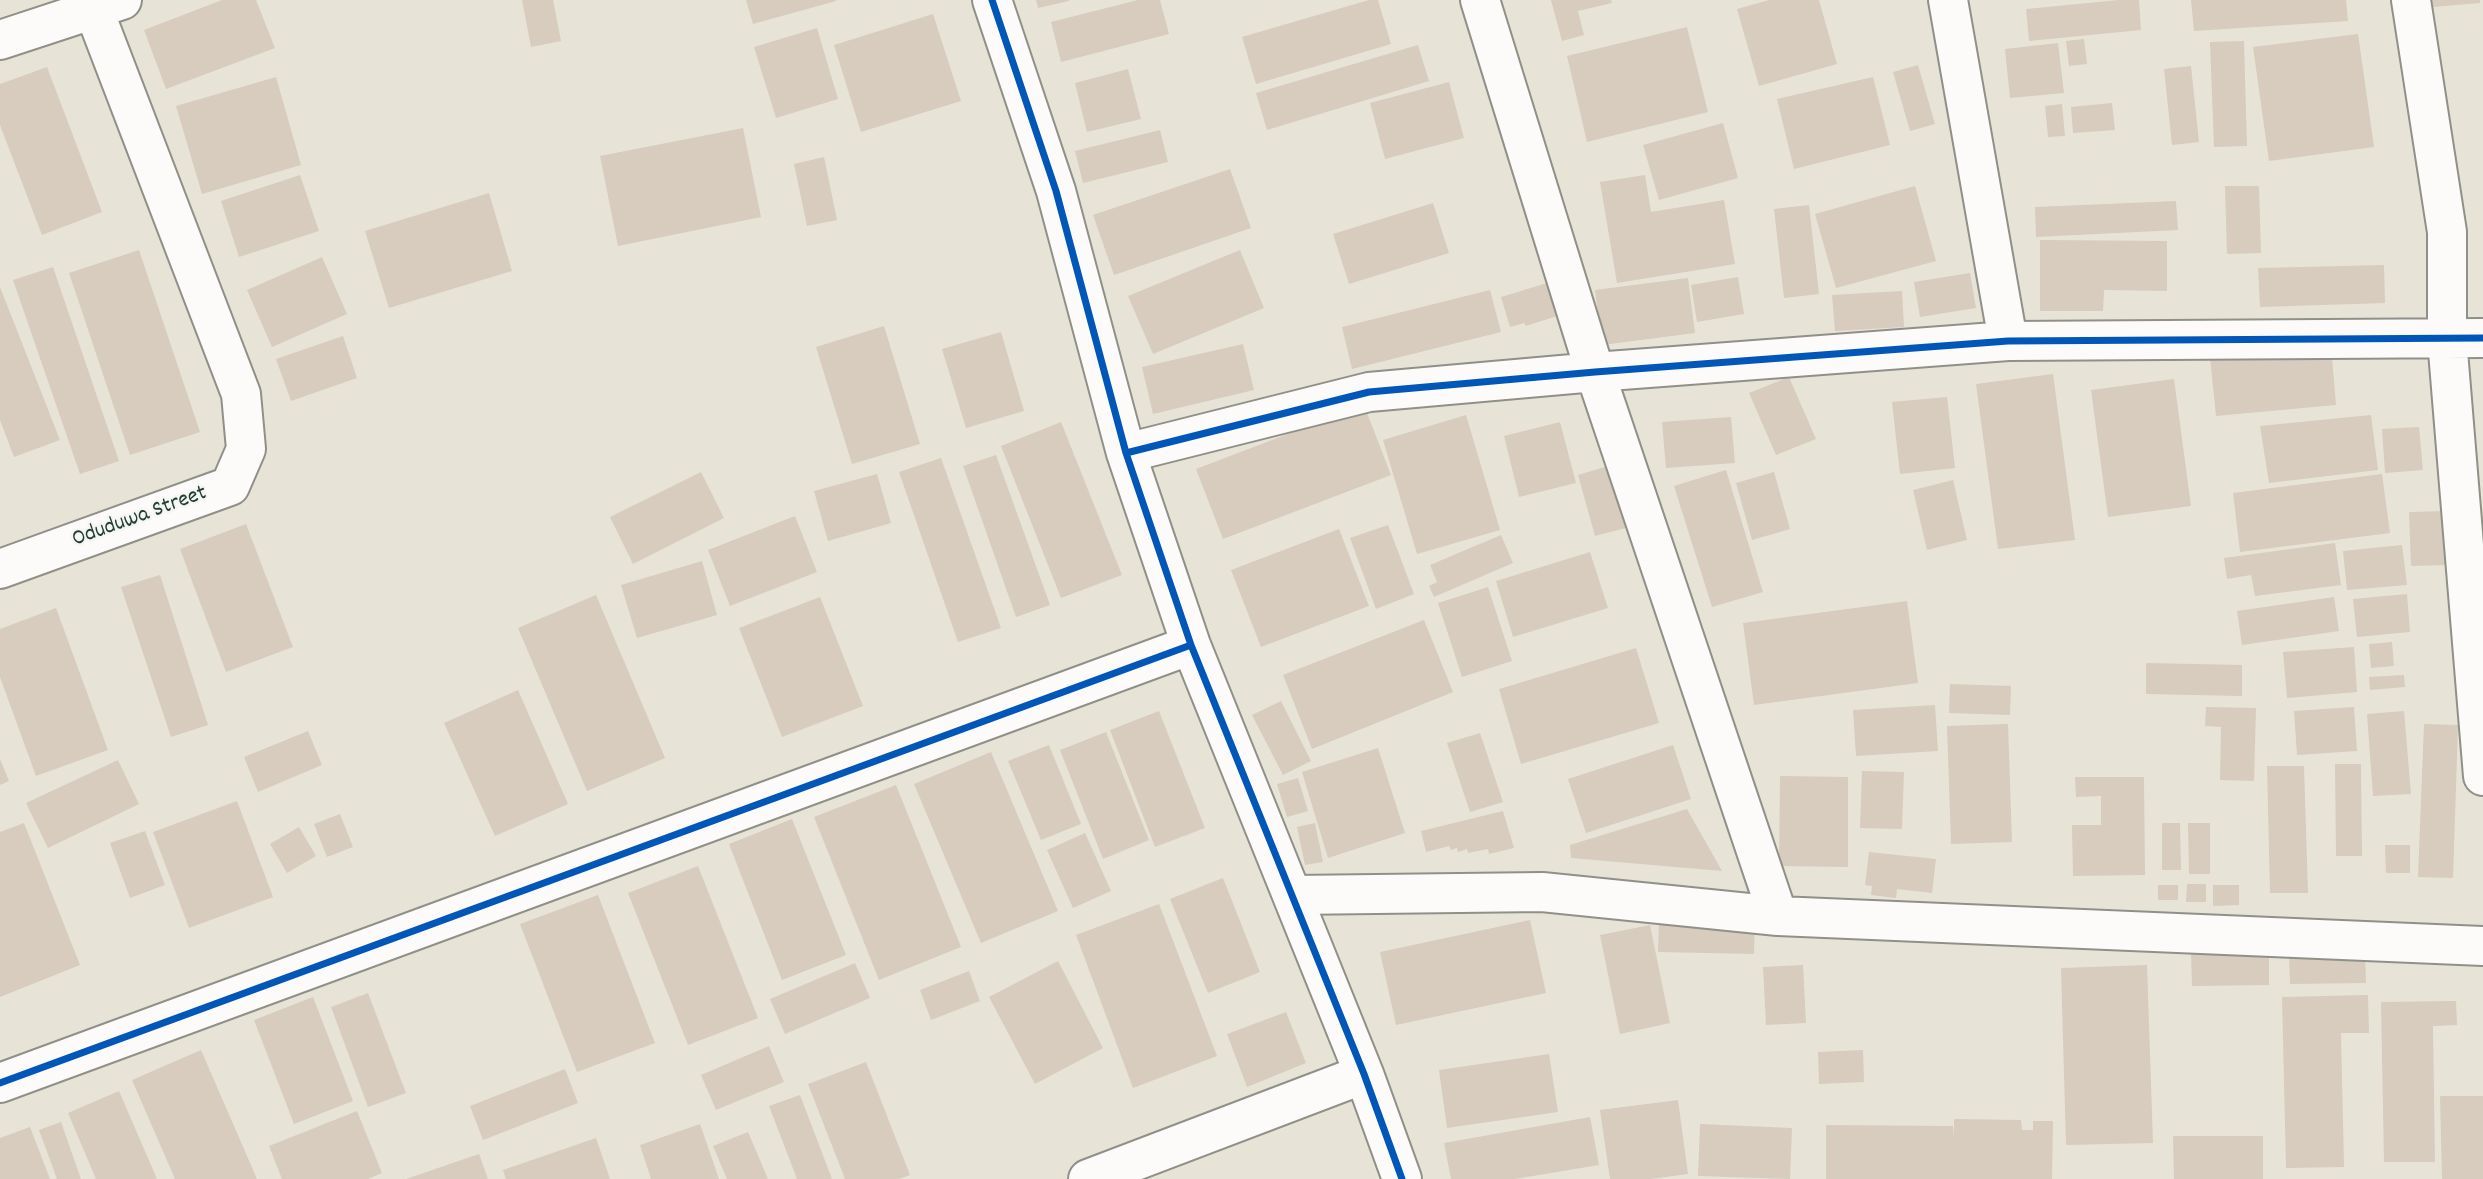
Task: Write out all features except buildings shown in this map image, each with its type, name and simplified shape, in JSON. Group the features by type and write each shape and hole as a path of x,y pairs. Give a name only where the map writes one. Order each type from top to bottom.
{"street":[{"path":"992,0 1056,191 1126,453 1191,645 1364,1074 1402,1179"},
{"path":"1479,0 1595,372 1778,916"},
{"path":"1948,0 2008,341"},
{"path":"2411,0 2465,339 2483,776"},
{"path":"0,40 107,4"},
{"name":"Oduduwa Street","path":"0,569 230,486 246,449 241,394 107,4"},
{"path":"1126,453 1369,392 1595,372 2008,341 2465,339"},
{"path":"0,1083 1191,645"},
{"path":"1293,895 1542,892 1778,916 2483,946"},
{"path":"1088,1179 1364,1074"}],"cycle path":[{"path":"992,0 1056,191 1126,453 1191,645 1364,1074 1402,1179"},
{"path":"1126,453 1369,392 1595,372 2008,341 2483,338"},
{"path":"0,1083 1191,645"}]}
